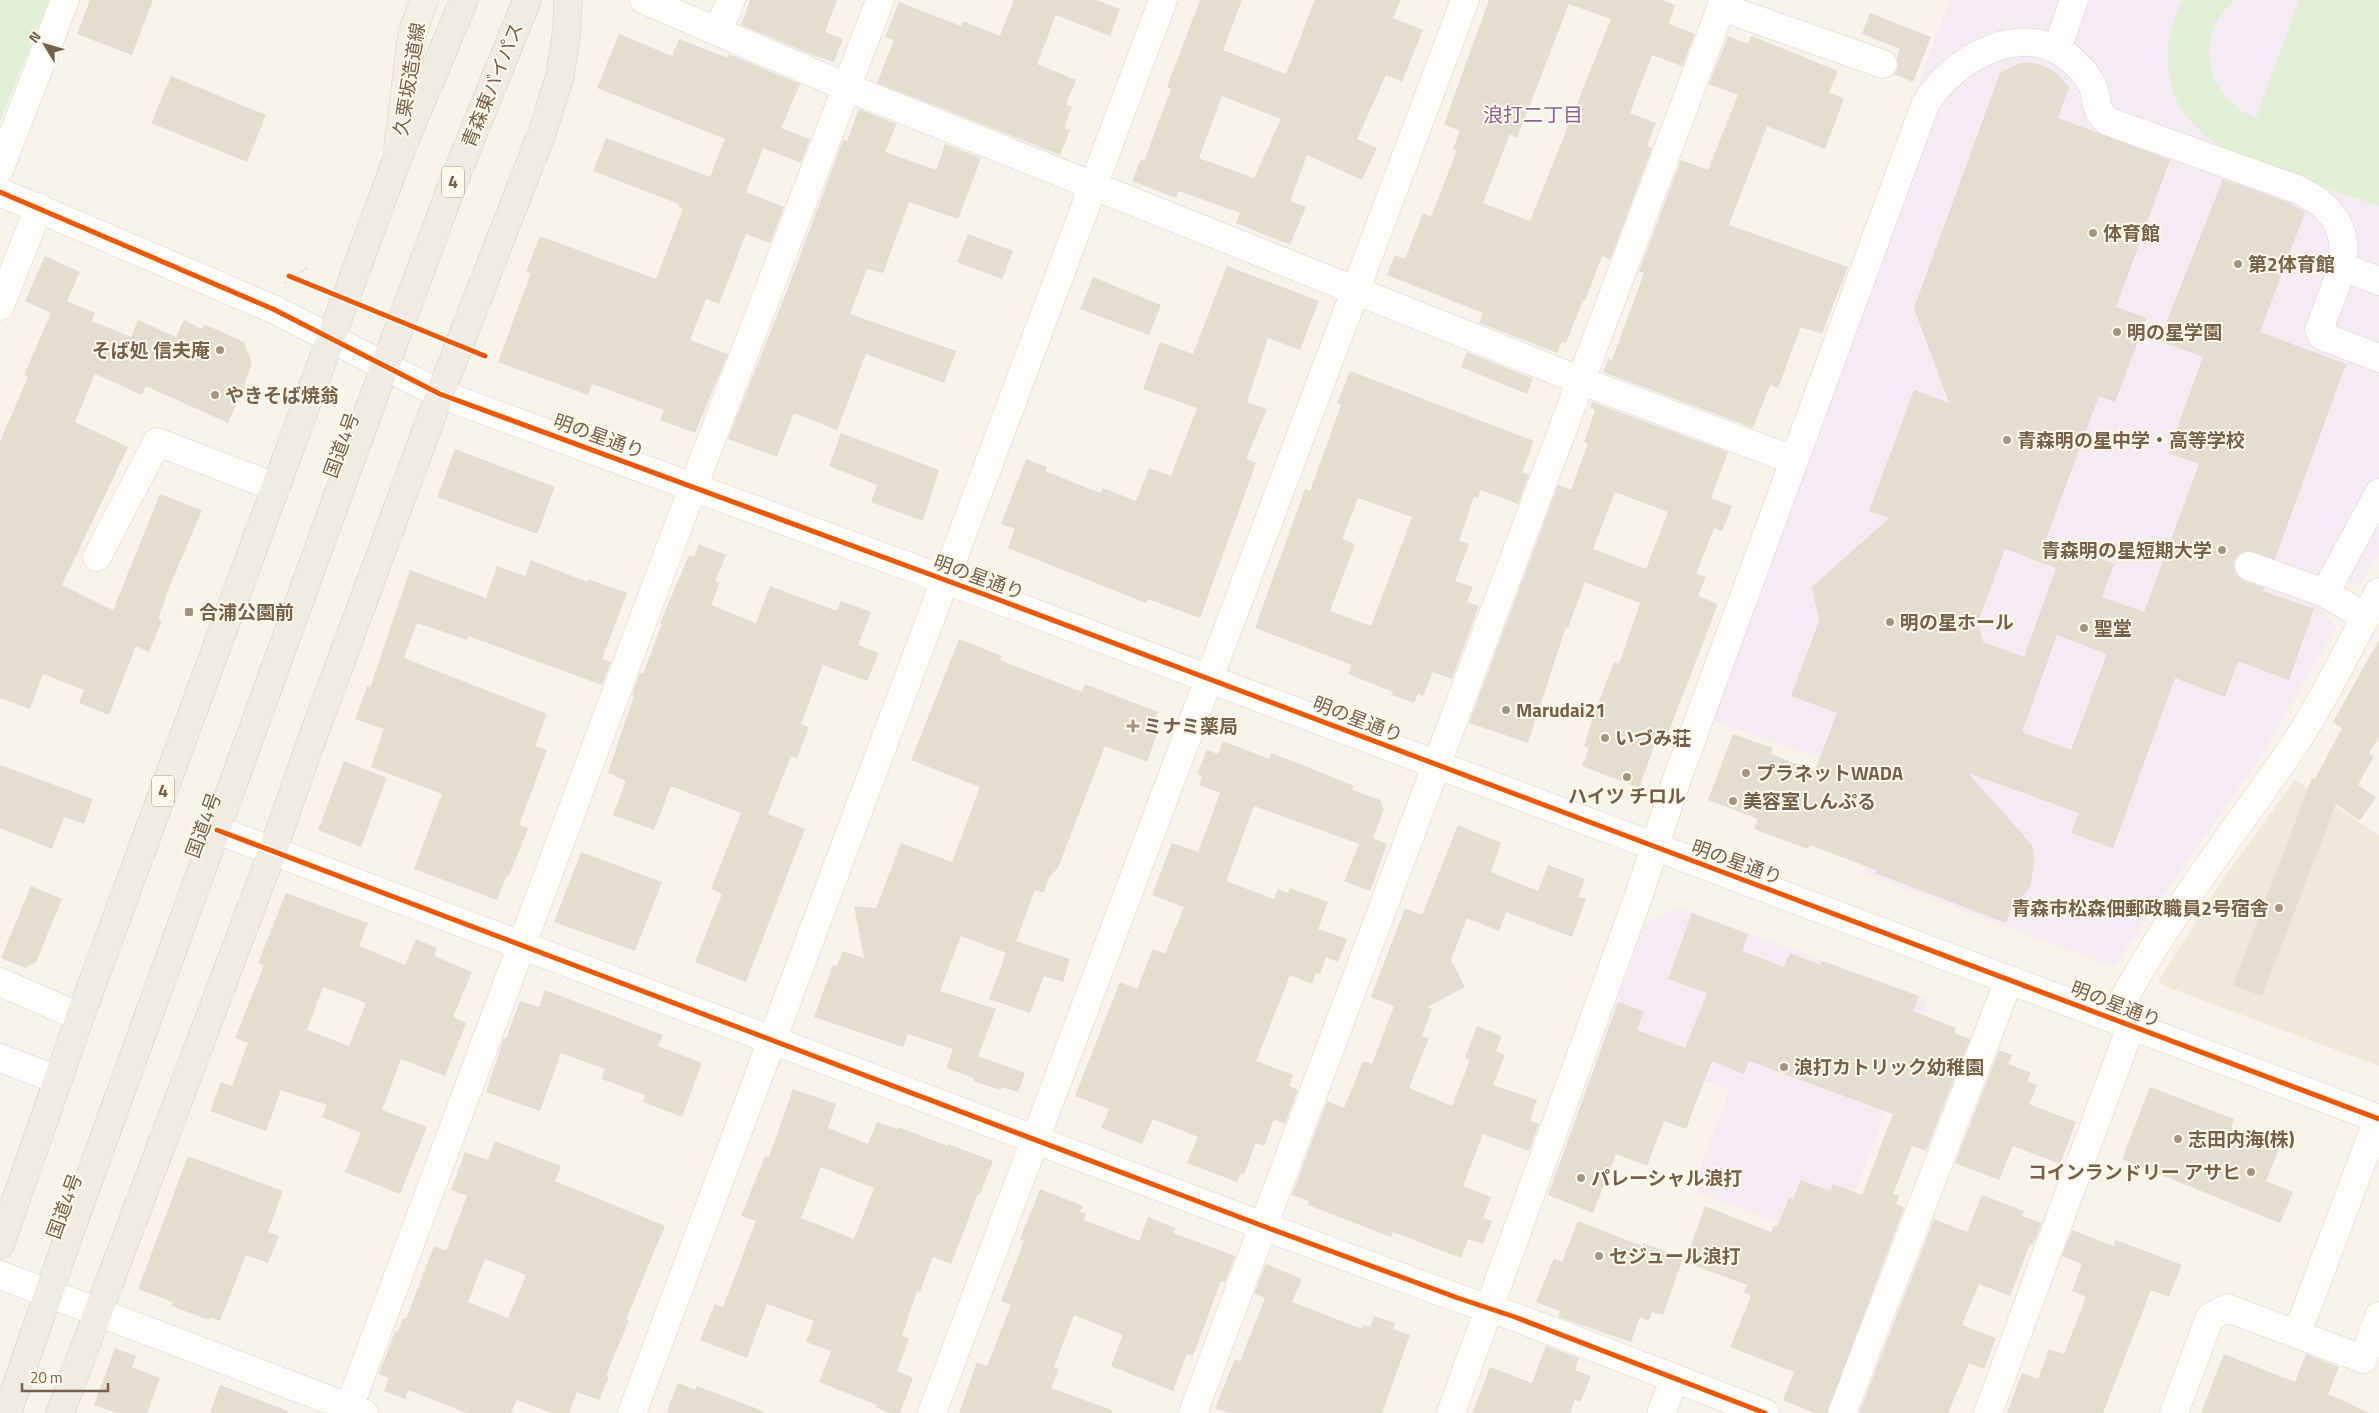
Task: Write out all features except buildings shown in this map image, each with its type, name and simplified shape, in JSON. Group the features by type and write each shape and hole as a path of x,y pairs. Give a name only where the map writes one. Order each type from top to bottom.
{"highway":[{"name":"4","path":"0,1245 80,1017 397,159 464,0"},
{"name":"青森東バイパス","path":"384,366 453,183 527,0"},
{"path":"60,1413 273,850 308,750 440,394 542,133 560,76 567,30 568,0"},
{"name":"国道4号","path":"7,1413 384,366"}],"main road":[{"name":"久栗坂造道線","path":"397,159 412,34 424,0"}],"street":[{"path":"0,168 65,0"},
{"path":"644,0 846,87 1356,289 1579,380 1793,460"},
{"path":"718,31 731,0"},
{"path":"0,1275 353,1411 522,945 694,486 880,0"},
{"path":"632,1413 1162,0"},
{"path":"932,1413 1465,0"},
{"path":"2056,49 2074,0"},
{"path":"1193,1413 1722,3 1883,64"},
{"path":"1451,1413 1793,460 1924,105 1943,79 1956,68 1979,54 2003,45 2027,42 2056,49 2073,61 2093,87 2097,112 2106,121 2298,189 2316,198 2331,212 2341,229 2344,245 2342,267 2319,330 2322,336 2379,358"},
{"name":"明の星通り","path":"0,192 39,207 274,309 440,394 694,486 2378,1119"},
{"path":"0,306 39,207"},
{"path":"2342,267 2379,281"},
{"path":"97,557 158,442 275,487"},
{"path":"2325,593 2379,493"},
{"path":"2249,566 2325,593 2365,617"},
{"path":"1988,1413 2122,1022 2159,937 2289,752 2320,702 2379,592"},
{"path":"218,830 1263,1226 1488,1308 1765,1413"},
{"path":"1842,1413 2009,980"},
{"path":"0,982 80,1017"},
{"path":"0,1058 58,1080"},
{"path":"2296,1334 2378,1119"},
{"path":"2174,1413 2210,1317 2227,1308 2363,1359 2379,1316"},
{"path":"1661,1413 1675,1378"}],"path":[{"path":"285,283 309,267"},
{"path":"289,276 298,280"}],"shaded area":[{"name":"明の星学園","path":"1950,0 2379,0 2379,554 2360,584 2343,584 2327,617 2337,626 2258,761 2113,967 1864,873 1896,785 1713,721 1936,110 1912,101"},
{"path":"2295,780 2379,835 2379,1066 2162,985 2159,980 2224,878"},
{"name":"浪打カトリック幼稚園","path":"1677,907 1928,999 1835,1245 1692,1190 1730,1090 1602,1043 1646,923"}],"green space":[{"path":"0,0 49,0 0,121"},
{"path":"2183,0 2235,0 2221,15 2213,31 2209,48 2210,65 2215,81 2225,96 2239,108 2256,118 2299,0 2379,0 2379,206 2247,159 2210,139 2194,125 2182,109 2173,90 2168,66 2171,32"}],"cycle path":[{"path":"0,192 273,309 440,394 986,595 2379,1119"},
{"path":"289,276 485,356"},
{"path":"217,830 1263,1226 1515,1317 1765,1413"}],"place":[{"name":"体育館","path":"2093,233"},
{"name":"第2体育館","path":"2238,264"},
{"name":"明の星学園","path":"2117,332"},
{"name":"そば処 信夫庵","path":"220,350"},
{"name":"やきそば焼翁","path":"215,395"},
{"name":"青森明の星中学・高等学校","path":"2007,440"},
{"name":"青森明の星短期大学","path":"2222,550"},
{"name":"合浦公園前","path":"189,612"},
{"name":"明の星ホール","path":"1890,622"},
{"name":"聖堂","path":"2084,628"},
{"name":"Marudai21","path":"1506,710"},
{"name":"ミナミ薬局","path":"1133,726"},
{"name":"いづみ荘","path":"1605,738"},
{"name":"プラネットWADA","path":"1746,773"},
{"name":"ハイツ チロル","path":"1627,777"},
{"name":"美容室しんぷる","path":"1733,801"},
{"name":"青森市松森佃郵政職員2号宿舎","path":"2279,908"},
{"name":"浪打カトリック幼稚園","path":"1784,1067"},
{"name":"志田内海(株)","path":"2178,1139"},
{"name":"コインランドリー アサヒ","path":"2251,1172"},
{"name":"パレーシャル浪打","path":"1581,1178"},
{"name":"セジュール浪打","path":"1599,1256"}],"district":[{"name":"浪打二丁目","path":"1533,115"}]}
